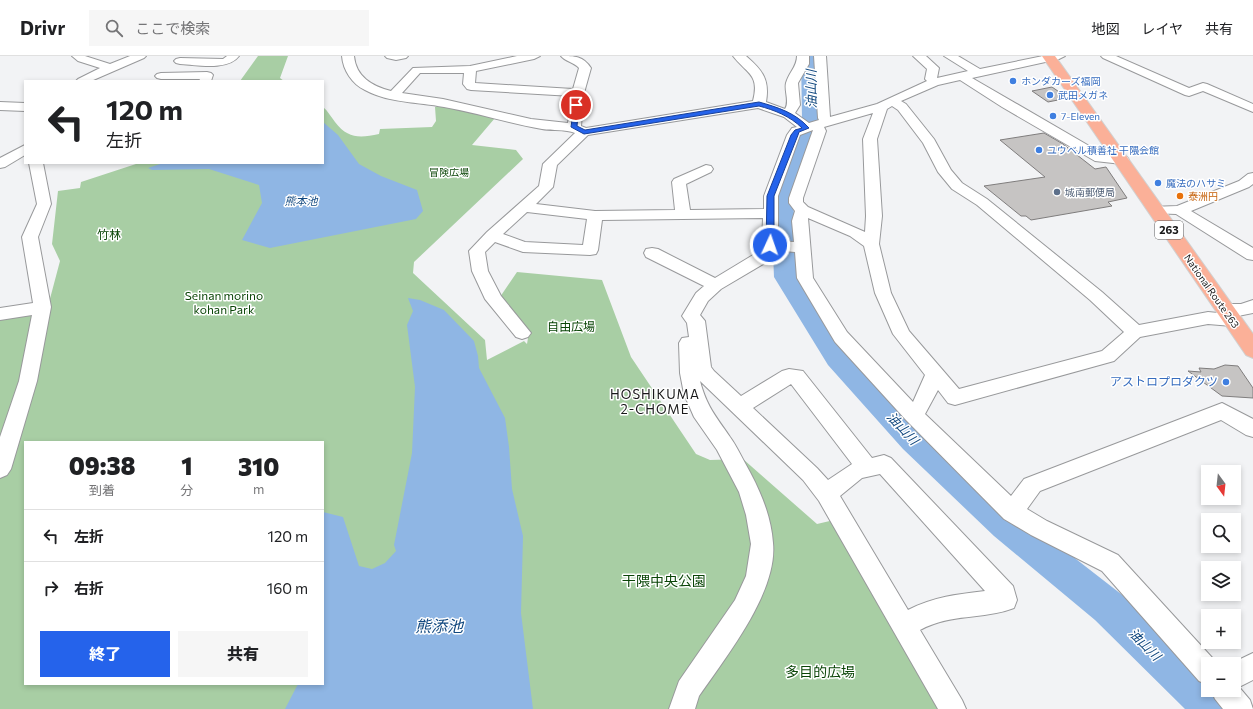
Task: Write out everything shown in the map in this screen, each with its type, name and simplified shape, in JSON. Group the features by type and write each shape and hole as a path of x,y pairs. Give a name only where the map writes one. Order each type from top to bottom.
{"highway":[{"name":"National Route 263","path":"1052,57 1253,350"}],"street":[{"path":"78,56 82,59 110,68"},
{"path":"84,80 140,56"},
{"path":"157,79 182,59 223,62 230,60 233,56"},
{"path":"348,56 348,64 361,83 375,90 393,96 452,104 499,116 579,130 759,104 778,110 799,121 817,126 820,131 796,198 796,203 803,210 855,233 871,244"},
{"path":"391,56 402,56"},
{"path":"393,96 417,70 470,69 534,56"},
{"path":"522,333 494,299 480,271 477,252 492,235 546,187 550,164 579,130 578,93 585,68 580,62 567,56"},
{"path":"739,56 758,75 763,90 759,104"},
{"path":"788,114 794,105 791,91 793,77 803,64 803,56"},
{"path":"817,126 824,118 820,56"},
{"path":"919,56 933,68 931,79 934,82"},
{"path":"950,56 977,72"},
{"path":"1107,56 1189,92 1203,87 1253,108"},
{"path":"682,709 688,690 744,608 758,576 762,544 757,515 749,491 724,444 701,412 694,394 689,373 687,337 691,316 702,297 715,285 759,259 770,245 772,213 771,196 794,135 797,131 887,104 934,82 1052,57"},
{"path":"470,69 469,84 471,86 578,93"},
{"path":"157,79 207,75 206,80"},
{"path":"961,76 1006,104 1100,158 1122,160"},
{"path":"887,104 870,139 874,216 871,244 883,293 902,334 955,398 1108,356 1135,332 1229,315 1253,306"},
{"path":"887,104 902,106 929,142 945,172 957,186 982,202 1096,296 1135,332"},
{"path":"0,106 24,107"},
{"path":"0,164 24,150"},
{"path":"0,469 28,381 42,307 30,237 44,204 36,164"},
{"path":"684,215 679,182 706,169"},
{"path":"1156,210 1179,210 1244,184 1253,177"},
{"path":"524,208 595,216 772,213"},
{"path":"803,210 800,221 805,278 841,337 913,415 1012,512 1039,528 1110,563 1201,664"},
{"path":"1179,210 1253,255"},
{"path":"492,235 523,247 590,250 595,216"},
{"path":"770,245 802,248"},
{"path":"652,253 715,285"},
{"path":"0,314 42,307"},
{"path":"691,316 696,321 702,368 707,376 810,474 827,494 953,709"},
{"path":"913,415 921,406 935,374"},
{"path":"740,406 789,376 796,376 867,468"},
{"path":"1012,512 1032,485 1222,411 1253,429"},
{"path":"827,494 856,471 884,464 1004,594 1005,600 948,607 930,612 904,625"},
{"path":"1241,672 1253,666"},
{"path":"1230,697 1241,709"}],"green space":[{"path":"258,56 288,56 280,78 283,80 241,80"},
{"name":"Seinan morino kohan Park","path":"441,104 495,118 472,145 516,150 523,159 414,262 413,273 485,340 487,360 524,341 527,344 528,338 500,297 517,272 602,280 631,357 696,454 710,460 743,459 817,524 834,520 941,709 0,709 0,319 47,310 60,261 52,244 58,191 80,188 81,182 136,164 324,164 324,108 340,128 355,136 379,134 380,129 432,127 436,121 435,107"}],"water":[{"name":"熊本池","path":"324,123 338,135 359,164 381,176 417,190 423,211 416,219 270,248 242,240 262,203 259,185 209,169 152,170 148,168 160,164 324,164"},
{"name":"熊添池","path":"408,298 420,300 444,310 474,341 478,356 479,368 505,418 512,489 523,536 521,613 533,709 285,709 297,685 324,685 324,512 343,517 359,566 372,569 385,563 396,551 394,545 412,453 415,387 407,325 413,311"}],"building":[{"name":"武田メガネ","path":"1052,87 1068,98 1048,102 1032,91"},
{"name":"城南郵便局","path":"1044,133 1063,144 1095,169 1106,167 1127,198 1108,202 1112,206 1031,220 1026,216 1021,216 984,186 1045,177 1000,140"},
{"name":"アストロプロダクツ","path":"1225,365 1238,366 1253,388 1253,398 1222,396 1188,371 1201,372 1199,368 1214,369"}],"waterway":[{"name":"油山川","path":"810,56 812,119 803,140 782,203 787,277 838,358 914,440 1006,525 1108,607 1198,693 1211,709"}],"place":[{"name":"ホンダカーズ福岡","path":"1013,81"},
{"name":"武田メガネ","path":"1050,95"},
{"name":"7-Eleven","path":"1053,116"},
{"name":"ユウベル積善社 干隈会館","path":"1039,150"},
{"name":"魔法のハサミ","path":"1158,183"},
{"name":"城南郵便局","path":"1057,192"},
{"name":"泰洲円","path":"1180,196"},
{"name":"アストロプロダクツ","path":"1226,382"}],"district":[{"name":"HOSHIKUMA 2-CHOME","path":"655,402"}],"route":[{"path":"576,105 574,127 584,132 759,104 788,114 799,121 802,126 806,128 797,131 794,135 771,196 772,213 770,245"}],"park label":[{"name":"冒険広場","path":"449,172"},
{"name":"竹林","path":"109,235"},
{"name":"自由広場","path":"571,327"},
{"name":"干隈中央公園","path":"664,581"},
{"name":"多目的広場","path":"820,672"}]}
